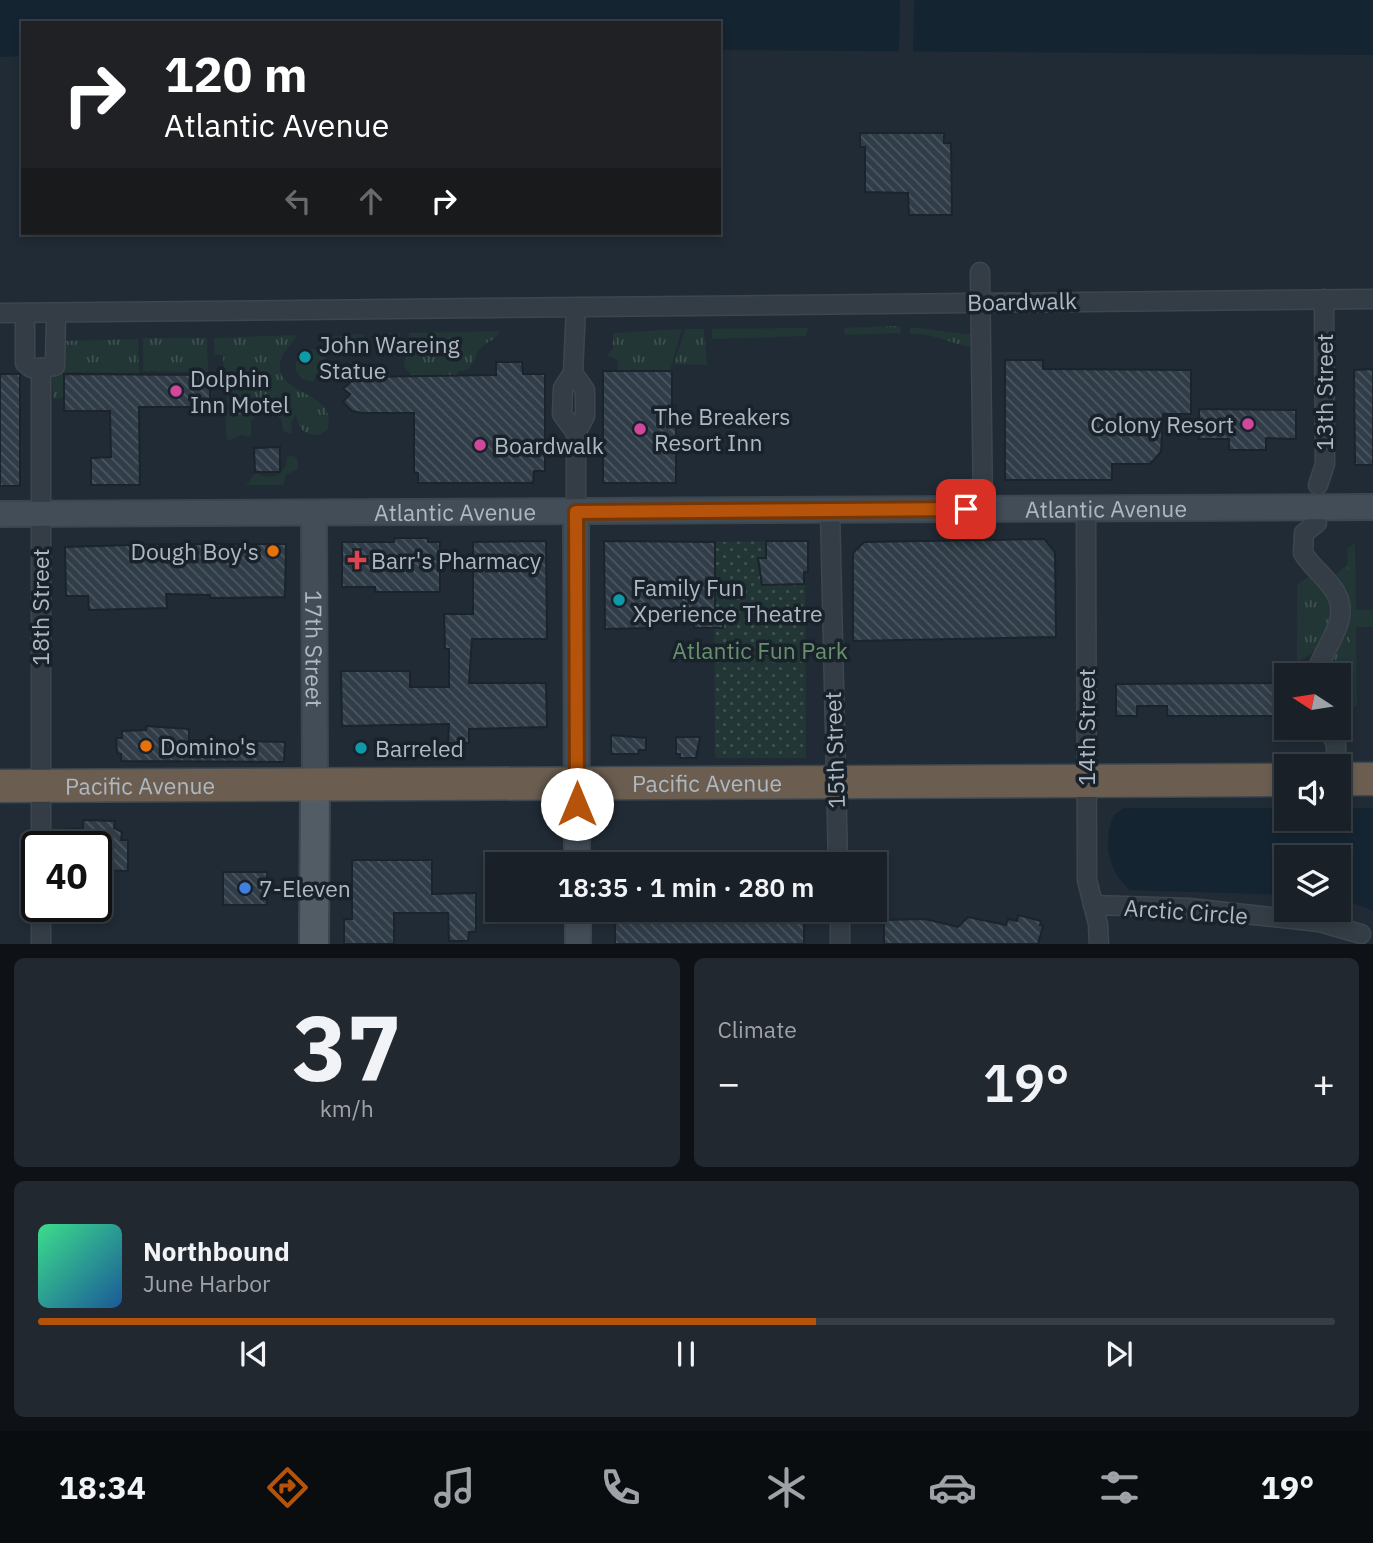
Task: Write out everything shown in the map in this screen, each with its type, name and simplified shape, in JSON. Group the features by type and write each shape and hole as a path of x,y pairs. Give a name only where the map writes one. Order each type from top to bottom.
{"highway":[{"path":"1351,779 1373,779"},
{"name":"Pacific Avenue","path":"0,786 1274,780"}],"main road":[{"name":"Atlantic Avenue","path":"0,514 1373,506"},
{"path":"576,512 578,852"},
{"name":"17th Street","path":"314,513 315,786"},
{"path":"314,944 315,786"},
{"path":"578,922 578,944"}],"street":[{"path":"980,272 983,509"},
{"name":"13th Street","path":"1318,485 1325,464 1324,299"},
{"name":"Boardwalk","path":"0,313 1373,299"},
{"path":"576,307 573,373 563,388 562,414 576,433 576,512"},
{"path":"24,313 25,363 31,368 41,368 55,366 56,313"},
{"name":"18th Street","path":"41,368 41,831"},
{"name":"14th Street","path":"1086,508 1087,880 1099,944"},
{"name":"15th Street","path":"830,510 837,852"},
{"path":"1317,523 1304,533 1303,553 1333,587 1340,601 1342,615 1321,663"},
{"name":"Arctic Circle","path":"1093,905 1195,908 1319,922 1361,934"},
{"path":"41,922 41,944"},
{"path":"839,922 840,944"}],"green space":[{"path":"900,326 901,333 845,335 844,328"},
{"path":"910,327 974,335 976,347 929,335 910,334"},
{"path":"808,328 806,336 712,339 712,329"},
{"path":"682,329 670,371 618,371 617,360 607,355 613,349 613,333"},
{"path":"685,329 704,329 707,365 674,364"},
{"path":"500,331 480,349 468,370 458,371 458,375 411,375 404,366 409,333"},
{"path":"401,333 396,347 380,347 371,334"},
{"path":"363,334 368,348 353,347 337,352 331,342 322,337"},
{"path":"297,335 281,359 281,374 287,382 325,408 329,418 327,430 319,435 305,432 298,423 296,414 291,422 292,434 284,432 281,419 266,408 251,421 251,437 241,435 227,441 225,414 229,409 225,385 228,379 224,372 223,355 215,355 214,338"},
{"path":"143,338 207,338 208,372 143,371"},
{"path":"138,339 139,373 66,372 65,398 53,399 52,374 60,341"},
{"path":"311,349 321,351 326,358 313,382 302,379 295,369 297,360 301,364 313,353"},
{"path":"291,455 297,458 298,469 286,475 283,485 246,485 255,473 266,477 278,475 286,466 287,457"},
{"name":"Atlantic Fun Park","path":"805,541 806,758 715,758 714,542"},
{"path":"1355,543 1356,610 1373,610 1373,627 1356,627 1357,705 1351,709 1351,663 1347,549"},
{"path":"1348,564 1351,663 1326,663 1339,648 1348,622 1333,577"},
{"path":"1312,575 1327,599 1332,620 1331,629 1325,639 1304,658 1301,582"},
{"path":"1301,582 1304,658 1297,662 1297,585"}],"water":[{"path":"0,0 1373,0 1373,55 721,50 721,21 21,21 21,56 0,57"},
{"path":"1124,808 1274,808 1274,831 1351,831 1351,808 1373,808 1373,911 1351,902 1351,845 1274,845 1274,895 1130,890 1117,874 1109,856 1108,835 1114,815"}],"pier":[{"path":"900,0 914,0 913,54 899,54"}],"building":[{"path":"860,133 944,133 944,143 951,143 952,215 909,215 908,193 865,192 865,147 860,147"},
{"path":"1005,360 1043,360 1043,369 1191,370 1191,414 1163,414 1161,452 1150,464 1112,464 1112,480 1005,480"},
{"name":"Boardwalk","path":"496,362 522,362 523,374 545,374 545,471 534,471 533,483 418,483 418,473 414,473 414,413 362,413 352,411 343,402 350,394 343,389 356,377 496,375"},
{"path":"1373,369 1373,465 1355,465 1354,370"},
{"name":"The Breakers Resort Inn","path":"603,371 672,371 672,405 676,405 676,483 603,483"},
{"path":"0,374 20,374 20,486 0,486"},
{"path":"64,374 210,375 210,407 139,407 140,485 91,485 91,458 111,457 110,411 64,411"},
{"name":"Colony Resort","path":"1199,409 1296,410 1296,439 1266,438 1266,450 1229,450 1229,439 1199,439"},
{"path":"280,447 280,472 255,472 254,448"},
{"path":"394,538 428,538 428,542 440,542 440,592 375,592 375,587 342,587 342,542 394,542"},
{"path":"1044,539 1055,552 1056,637 853,641 853,553 864,542"},
{"path":"546,541 547,639 472,639 469,683 546,683 547,727 469,729 469,743 448,743 449,724 342,726 341,671 410,671 410,687 449,687 449,649 445,649 444,614 473,614 473,542"},
{"path":"604,541 715,542 715,613 723,613 723,628 694,628 693,611 648,611 648,628 605,629"},
{"path":"766,541 808,541 808,572 804,572 804,584 762,585 758,558 766,558"},
{"path":"286,544 285,597 210,598 210,595 166,594 167,608 89,610 88,596 66,596 65,547"},
{"path":"1274,683 1274,716 1167,716 1167,706 1137,706 1137,716 1116,716 1116,684"},
{"path":"146,726 189,729 189,740 285,742 284,762 121,761 121,754 117,753 116,738 122,738 122,731 146,730"},
{"path":"611,735 646,738 646,750 639,750 638,754 611,754"},
{"path":"676,737 700,737 696,758 680,758 680,754 676,754"},
{"path":"83,820 115,821 114,828 122,832 121,840 128,840 128,871 112,870 112,831 65,831 83,829"},
{"path":"352,860 432,860 432,894 476,893 476,932 469,932 468,941 449,941 448,913 394,913 394,944 344,944 344,919 352,919"},
{"name":"7-Eleven","path":"223,872 267,872 267,905 223,905"},
{"path":"1018,915 1041,921 1040,925 1043,926 1038,944 884,944 884,922 887,920 925,919 958,927 968,917 1006,925 1008,919 1017,921"},
{"path":"615,922 804,922 804,944 615,944"}],"place":[{"name":"John Wareing Statue","path":"305,357"},
{"name":"Dolphin Inn Motel","path":"176,391"},
{"name":"Colony Resort","path":"1248,424"},
{"name":"The Breakers Resort Inn","path":"640,429"},
{"name":"Boardwalk","path":"480,445"},
{"name":"Dough Boy's","path":"273,551"},
{"name":"Barr's Pharmacy","path":"357,560"},
{"name":"Family Fun Xperience Theatre","path":"619,600"},
{"name":"Domino's","path":"146,746"},
{"name":"Barreled","path":"361,748"},
{"name":"7-Eleven","path":"245,888"}],"route":[{"path":"577,804 576,512 966,509"}]}
